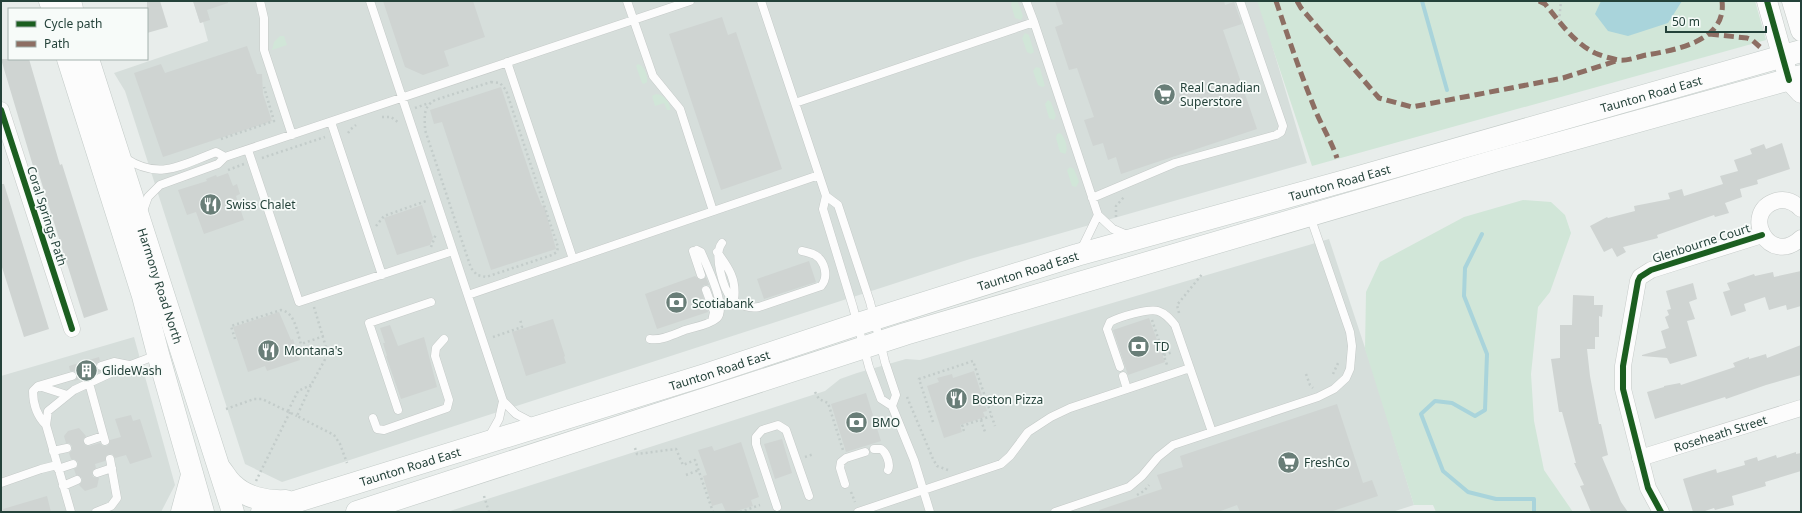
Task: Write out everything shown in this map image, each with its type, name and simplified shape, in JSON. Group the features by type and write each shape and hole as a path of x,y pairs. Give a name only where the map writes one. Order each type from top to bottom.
{"main road":[{"name":"Taunton Road East","path":"262,512 705,375 1077,255 1139,239 1792,54"},
{"name":"Harmony Road North","path":"68,60 152,293 217,464 232,512"},
{"name":"Harmony Road North","path":"88,60 139,218 152,293 158,354 203,512"},
{"name":"Taunton Road East","path":"357,512 387,508 872,344 1129,267 1310,216 1498,160 1797,83"},
{"path":"217,464 233,486 253,497 275,502 299,501"},
{"path":"182,512 192,473"}],"street":[{"path":"1767,1 1792,54 1797,83"},
{"path":"1792,1 1801,31"},
{"name":"Coral Springs Path","path":"1,110 72,329"},
{"name":"Glenbourne Court","path":"1801,209 1795,203 1788,200 1772,202 1761,213 1760,228 1762,235 1767,241 1782,247 1789,246 1801,238"},
{"name":"Glenbourne Court","path":"1661,512 1648,488 1624,399 1622,381 1624,359 1638,281 1640,277 1651,270 1762,235"},
{"name":"Roseheath Street","path":"1640,458 1801,408"}],"lane":[{"path":"260,1 264,18 264,50 292,135"},
{"path":"370,1 503,401 516,414 539,426"},
{"path":"627,1 655,79 680,109 713,211"},
{"path":"139,218 148,197 160,185 218,164 225,157 690,1"},
{"path":"761,1 826,196 823,209 866,322 872,344 885,362 896,394 892,406"},
{"path":"1026,1 1098,215 1118,232 1139,239"},
{"path":"1092,198 1175,163 1276,136 1281,132 1283,126 1240,1"},
{"path":"795,103 1034,22"},
{"path":"507,62 573,259"},
{"path":"331,122 382,275"},
{"path":"248,150 299,302 453,251"},
{"path":"117,153 136,166 159,171 170,169 216,152 225,157"},
{"path":"468,295 819,175"},
{"path":"826,196 838,205 872,344 881,399 892,406 914,460 930,512"},
{"path":"1077,255 1090,234 1098,215"},
{"path":"1055,512 1129,487 1138,480 1168,448 1326,394 1334,390 1346,378 1351,363 1352,339 1310,216"},
{"path":"722,243 718,252 717,261 729,295 734,300 746,306 756,307 821,286 826,274 823,263 816,255 802,251"},
{"path":"650,339 662,338 712,321 719,314 720,304 708,267 701,252 695,251 700,274"},
{"path":"706,290 714,315 712,321"},
{"path":"398,410 369,323 431,302"},
{"path":"1120,367 1107,329 1110,322 1152,310 1164,314 1175,325 1212,432"},
{"path":"373,418 378,429 384,430 447,408 449,400 435,356 436,348 444,339"},
{"path":"71,512 46,425 48,411 74,390 129,365 158,354"},
{"path":"101,366 114,362 129,365"},
{"path":"858,512 1001,464 1010,456 1025,436 1044,420 1070,408 1190,368"},
{"path":"46,425 40,418 33,400 33,391 38,386 72,376"},
{"path":"1123,376 1127,389"},
{"path":"88,441 104,439 90,383"},
{"path":"38,386 67,395"},
{"path":"487,442 499,419 503,401"},
{"path":"777,507 756,444 756,437 762,430 778,425 786,430 809,496"},
{"path":"53,452 67,448"},
{"path":"874,449 881,449 885,452 890,466 888,470"},
{"path":"845,484 840,468 841,462 846,458 865,452"},
{"path":"1,483 41,468 72,464"},
{"path":"96,512 111,506 117,498 111,464 98,473"},
{"path":"63,486 77,480"}],"path":[{"path":"1559,21 1561,1"},
{"path":"221,139 274,121 264,89 264,82"},
{"path":"426,130 424,111 432,102 491,82 497,82 505,87 558,250 552,256 490,276 483,277 474,274 453,211"},
{"path":"380,117 391,117 398,122 401,128"},
{"path":"348,133 351,128 363,123"},
{"path":"268,156 317,139"},
{"path":"423,194 428,208"},
{"path":"1116,218 1116,206 1124,197"},
{"path":"375,228 384,216 402,208 423,202"},
{"path":"430,248 437,235 434,228"},
{"path":"1179,316 1177,305 1203,273"},
{"path":"296,416 328,354 314,306"},
{"path":"235,339 231,326 278,310 284,310 289,313 296,327 301,344 324,336"},
{"path":"1151,316 1168,365"},
{"path":"494,337 522,327 520,319"},
{"path":"1164,355 1177,351"},
{"path":"1329,379 1337,367 1340,357"},
{"path":"933,422 919,379 973,361 995,426"},
{"path":"1306,374 1311,387 1318,386"},
{"path":"253,487 298,391 311,386"},
{"path":"815,392 819,399 828,403 844,454"},
{"path":"906,394 937,466 951,471"},
{"path":"226,409 254,399 262,399 334,435 340,444 347,462"},
{"path":"964,431 962,426 991,416"},
{"path":"981,420 985,432"},
{"path":"635,448 636,454 677,450 683,464 695,460 713,512"},
{"path":"802,458 814,454"},
{"path":"686,475 699,470"},
{"path":"1131,497 1144,491 1152,481"},
{"path":"484,496 489,512"},
{"path":"740,512 760,505"}],"shaded area":[{"path":"193,1 1259,1 1307,163 970,259 282,482 245,464 125,91 114,73 208,41 203,22 200,23"},
{"path":"1329,239 1376,381 1414,505 1392,512 447,512 825,391 840,379 857,373 906,359 920,360"},
{"path":"134,337 175,485 161,512 1,512 1,376"}],"green space":[{"path":"1012,1 1018,2 1023,16 1021,20 1015,18 1011,5"},
{"path":"1257,1 1755,1 1766,40 1312,166"},
{"path":"1025,33 1029,35 1034,52 1031,54 1027,52 1022,38"},
{"path":"280,36 284,36 287,45 272,50 274,42"},
{"path":"638,64 644,69 646,74 647,82 644,84 642,83 636,66"},
{"path":"1036,67 1040,68 1045,86 1042,87 1038,85 1033,71"},
{"path":"656,94 666,99 670,110 667,110 664,103 655,106 652,96"},
{"path":"1048,100 1051,102 1056,116 1054,120 1049,118 1045,104"},
{"path":"1060,133 1066,143 1067,149 1065,154 1060,152 1056,138 1057,134"},
{"path":"1070,167 1074,169 1079,182 1076,187 1072,186 1067,170"},
{"path":"1523,200 1551,202 1565,215 1571,233 1550,292 1538,307 1531,374 1534,421 1544,470 1573,512 1436,512 1433,505 1414,505 1365,349 1366,292 1380,262 1464,217"}],"water":[{"path":"1601,1 1682,1 1668,23 1628,36 1608,31 1595,14"}],"building":[{"path":"147,1 160,1 168,27 148,33"},
{"path":"193,1 228,1 228,3 207,10 210,20 200,23"},
{"path":"383,1 473,1 485,37 444,51 449,66 423,75 405,67"},
{"name":"Real Canadian Superstore","path":"1055,1 1224,1 1225,5 1234,2 1242,24 1223,30 1257,129 1121,174 1116,157 1108,160 1103,143 1093,146 1084,120 1094,117 1077,68 1069,70 1055,27 1063,24"},
{"path":"722,17 728,35 736,32 782,169 721,190 669,34"},
{"path":"247,46 257,74 262,74 263,94 272,121 163,157 134,73 161,64 165,73"},
{"path":"1,59 29,60 60,165 62,164 108,310 84,318 36,165 33,166"},
{"path":"501,87 534,186 542,206 544,205 556,249 491,270 442,122 434,124 430,110"},
{"path":"1782,143 1790,169 1757,180 1758,184 1740,189 1742,197 1725,203 1729,213 1715,217 1714,215 1657,235 1658,238 1623,247 1626,252 1617,257 1612,248 1604,252 1590,226 1607,217 1635,211 1634,206 1670,199 1668,193 1682,189 1684,196 1723,184 1720,176 1738,171 1734,160 1752,154 1750,149 1764,144 1766,149"},
{"name":"Swiss Chalet","path":"228,173 233,186 237,184 240,194 236,196 244,220 204,234 196,212 187,215 178,190 207,181 206,179 216,175 217,177"},
{"path":"1,184 4,184 49,329 24,337 1,264"},
{"path":"422,205 433,238 430,245 397,255 384,218"},
{"path":"809,261 816,282 764,299 757,279"},
{"path":"1801,271 1801,306 1787,310 1786,305 1769,310 1765,297 1744,304 1746,311 1731,316 1723,292 1730,290 1727,283 1754,274 1755,276 1773,272 1774,277"},
{"name":"Scotiabank","path":"695,276 700,280 706,277 709,285 704,285 701,289 708,312 657,329 645,294"},
{"path":"1693,283 1697,299 1689,302 1695,319 1687,321 1697,356 1670,364 1667,358 1642,356 1666,348 1661,331 1669,328 1665,317 1669,315 1667,310 1671,309 1666,291"},
{"path":"1573,295 1594,296 1594,305 1603,305 1602,317 1599,316 1599,337 1595,337 1595,349 1587,349 1590,376 1599,424 1601,424 1608,455 1602,457 1621,502 1628,512 1591,512 1580,486 1584,485 1574,463 1576,463 1562,412 1559,412 1551,359 1560,358 1560,325 1572,325"},
{"name":"Montana's","path":"279,312 291,340 293,339 300,360 267,371 265,366 248,372 233,327"},
{"name":"TD","path":"1149,318 1165,362 1128,375 1113,330"},
{"path":"553,319 566,363 526,376 512,332"},
{"path":"390,325 398,346 424,337 437,387 401,399 386,356 383,343 385,343 380,328"},
{"path":"1801,345 1801,375 1726,399 1725,397 1655,419 1647,392 1664,386 1680,383 1681,385 1735,367 1733,363 1749,357 1749,359 1766,354 1767,358"},
{"name":"GlideWash","path":"99,357 100,361 97,363 96,367 101,371 89,377 73,381 76,379 77,375 74,371 70,371 69,366"},
{"name":"Boston Pizza","path":"974,371 987,411 983,412 985,417 960,425 962,432 944,438 927,386 939,382 937,378 952,374 953,378"},
{"name":"BMO","path":"866,393 881,441 846,452 831,404"},
{"path":"1337,404 1363,483 1372,480 1378,496 1330,512 1240,512 1237,505 1218,512 1100,512 1099,510 1162,489 1157,475 1183,467 1180,456"},
{"path":"131,415 133,421 140,419 152,457 130,464 126,455 115,458 112,454 107,455 105,461 95,464 96,468 92,472 93,477 99,478 97,487 85,491 79,485 82,478 76,475 74,469 77,467 78,462 71,459 69,453 72,450 72,446 69,443 66,443 64,436 68,431 79,428 86,436 83,440 85,445 89,446 100,443 103,446 107,446 110,440 121,437 115,419"},
{"path":"782,439 792,473 775,479 764,444"},
{"path":"741,442 759,497 751,500 753,506 733,512 726,512 722,503 712,506 703,476 707,475 698,450 712,446 714,451"},
{"path":"1796,452 1796,454 1801,453 1801,471 1765,482 1766,486 1732,496 1734,505 1715,510 1714,508 1702,512 1693,512 1683,479 1716,469 1717,473 1745,465 1744,461 1757,457 1758,461 1776,455 1777,458"},
{"path":"47,496 51,512 4,512 3,509"}],"waterway":[{"path":"1422,1 1447,90"},
{"path":"1482,234 1465,268 1464,296 1487,354 1485,410 1475,416 1452,403 1435,401 1421,414 1443,471 1468,492 1496,499 1534,499 1534,512"}],"marked path":[{"path":"1276,1 1309,94 1337,158"},
{"path":"1297,1 1301,8 1379,98 1412,107 1563,78 1619,60"},
{"path":"1539,1 1545,4 1568,32 1587,49 1613,59 1622,60 1671,50 1697,41 1708,34 1716,26 1721,15 1722,1"},
{"path":"1709,34 1747,38 1752,40 1760,47"}],"cycle path":[{"path":"1767,1 1789,80"},
{"path":"1,110 72,329"},
{"path":"1661,512 1648,488 1623,389 1623,366 1638,281 1640,277 1651,270 1762,235"}],"place":[{"name":"Real Canadian Superstore","path":"1165,94"},
{"name":"Swiss Chalet","path":"211,204"},
{"name":"Scotiabank","path":"677,303"},
{"name":"TD","path":"1138,346"},
{"name":"Montana's","path":"269,350"},
{"name":"GlideWash","path":"86,370"},
{"name":"Boston Pizza","path":"957,399"},
{"name":"BMO","path":"856,422"},
{"name":"FreshCo","path":"1289,462"}]}
